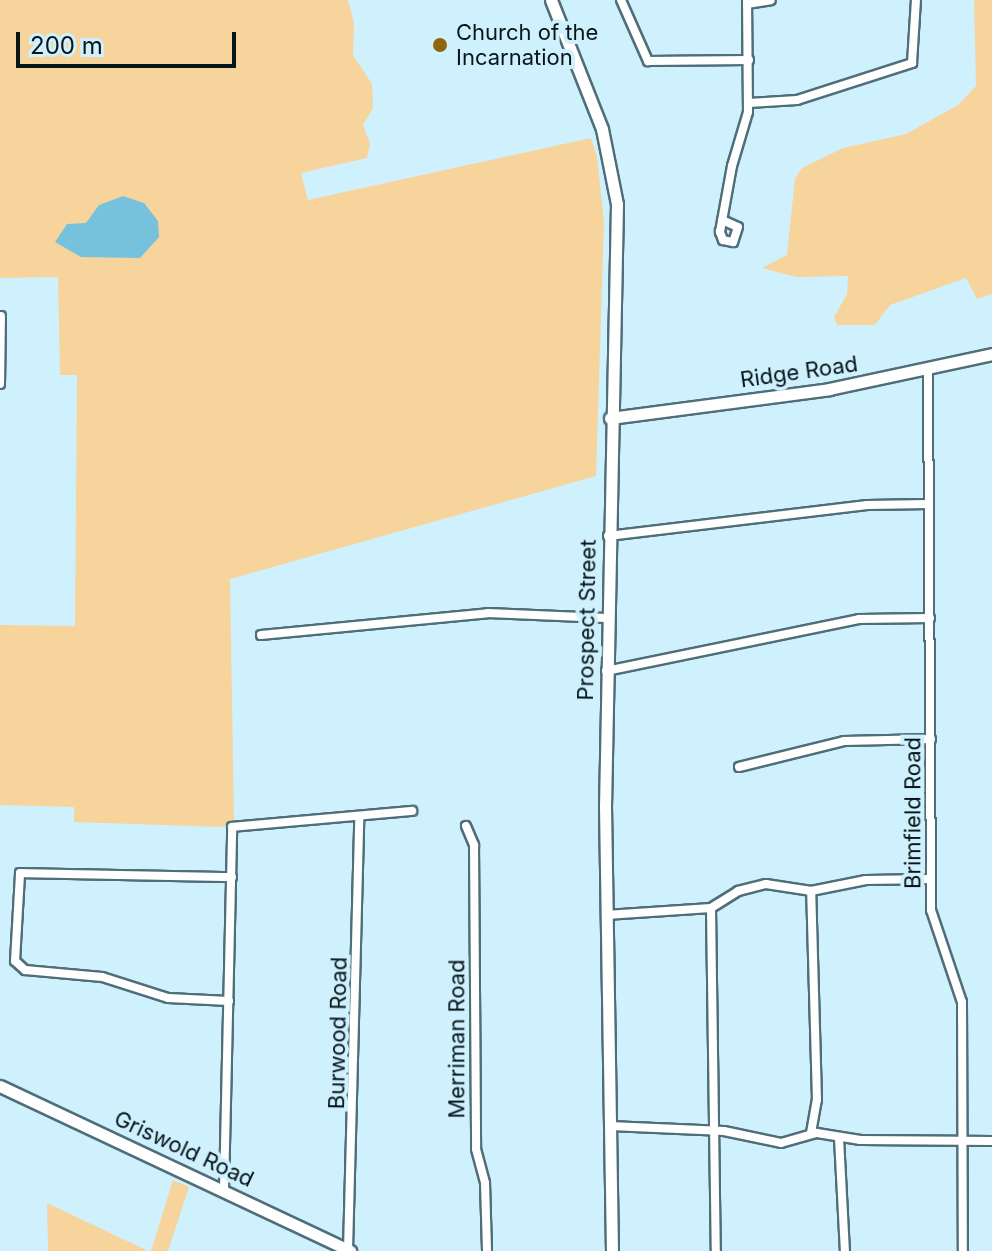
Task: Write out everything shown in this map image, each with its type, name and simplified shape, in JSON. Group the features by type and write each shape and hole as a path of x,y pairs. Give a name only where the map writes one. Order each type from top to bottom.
{"main road":[{"name":"Prospect Street","path":"551,0 594,106 615,184 606,618 606,915 612,1251"},
{"name":"Ridge Road","path":"610,418 829,389 992,354"},
{"name":"Griswold Road","path":"0,1086 349,1250"}],"street":[{"path":"621,0 648,61 749,60"},
{"path":"722,220 749,103 747,2 771,0"},
{"path":"749,103 797,100 912,63 916,0"},
{"path":"0,384 1,316"},
{"name":"Brimfield Road","path":"928,369 931,879 934,930 962,1002 963,1251"},
{"path":"608,536 856,506 929,504"},
{"path":"261,635 488,613 606,618"},
{"path":"606,671 859,619 930,618"},
{"path":"739,767 835,742 931,739"},
{"path":"224,1190 232,827 412,811"},
{"name":"Burwood Road","path":"349,1250 359,816"},
{"name":"Merriman Road","path":"466,826 474,845 476,1149 485,1183 487,1251"},
{"path":"229,1001 168,998 102,977 25,970 15,961 20,873 232,877"},
{"path":"606,915 711,908 758,885 811,891 855,881 931,879"},
{"path":"811,891 817,1100 811,1133"},
{"path":"711,908 716,1251"},
{"path":"610,1126 714,1130 781,1143 811,1133 839,1138 992,1141"},
{"path":"839,1138 845,1251"}],"shaded area":[{"path":"0,0 348,0 354,23 353,55 372,84 373,108 363,125 370,144 367,158 301,173 308,200 591,138 597,157 604,222 596,476 230,579 234,821 222,827 74,822 74,807 0,805 0,625 75,626 77,375 60,375 58,277 0,278"},
{"path":"974,0 992,0 992,294 977,299 966,278 890,305 875,325 837,325 834,317 847,294 848,276 796,277 762,268 787,255 795,178 802,168 843,148 906,134 958,105 976,86"},
{"path":"173,1180 189,1187 168,1251 151,1251"},
{"path":"47,1203 148,1251 48,1251"}],"water":[{"path":"123,196 144,203 158,221 159,237 140,258 81,257 55,242 67,224 86,223 99,205"}],"place":[{"name":"Church of the Incarnation","path":"440,45"}]}
